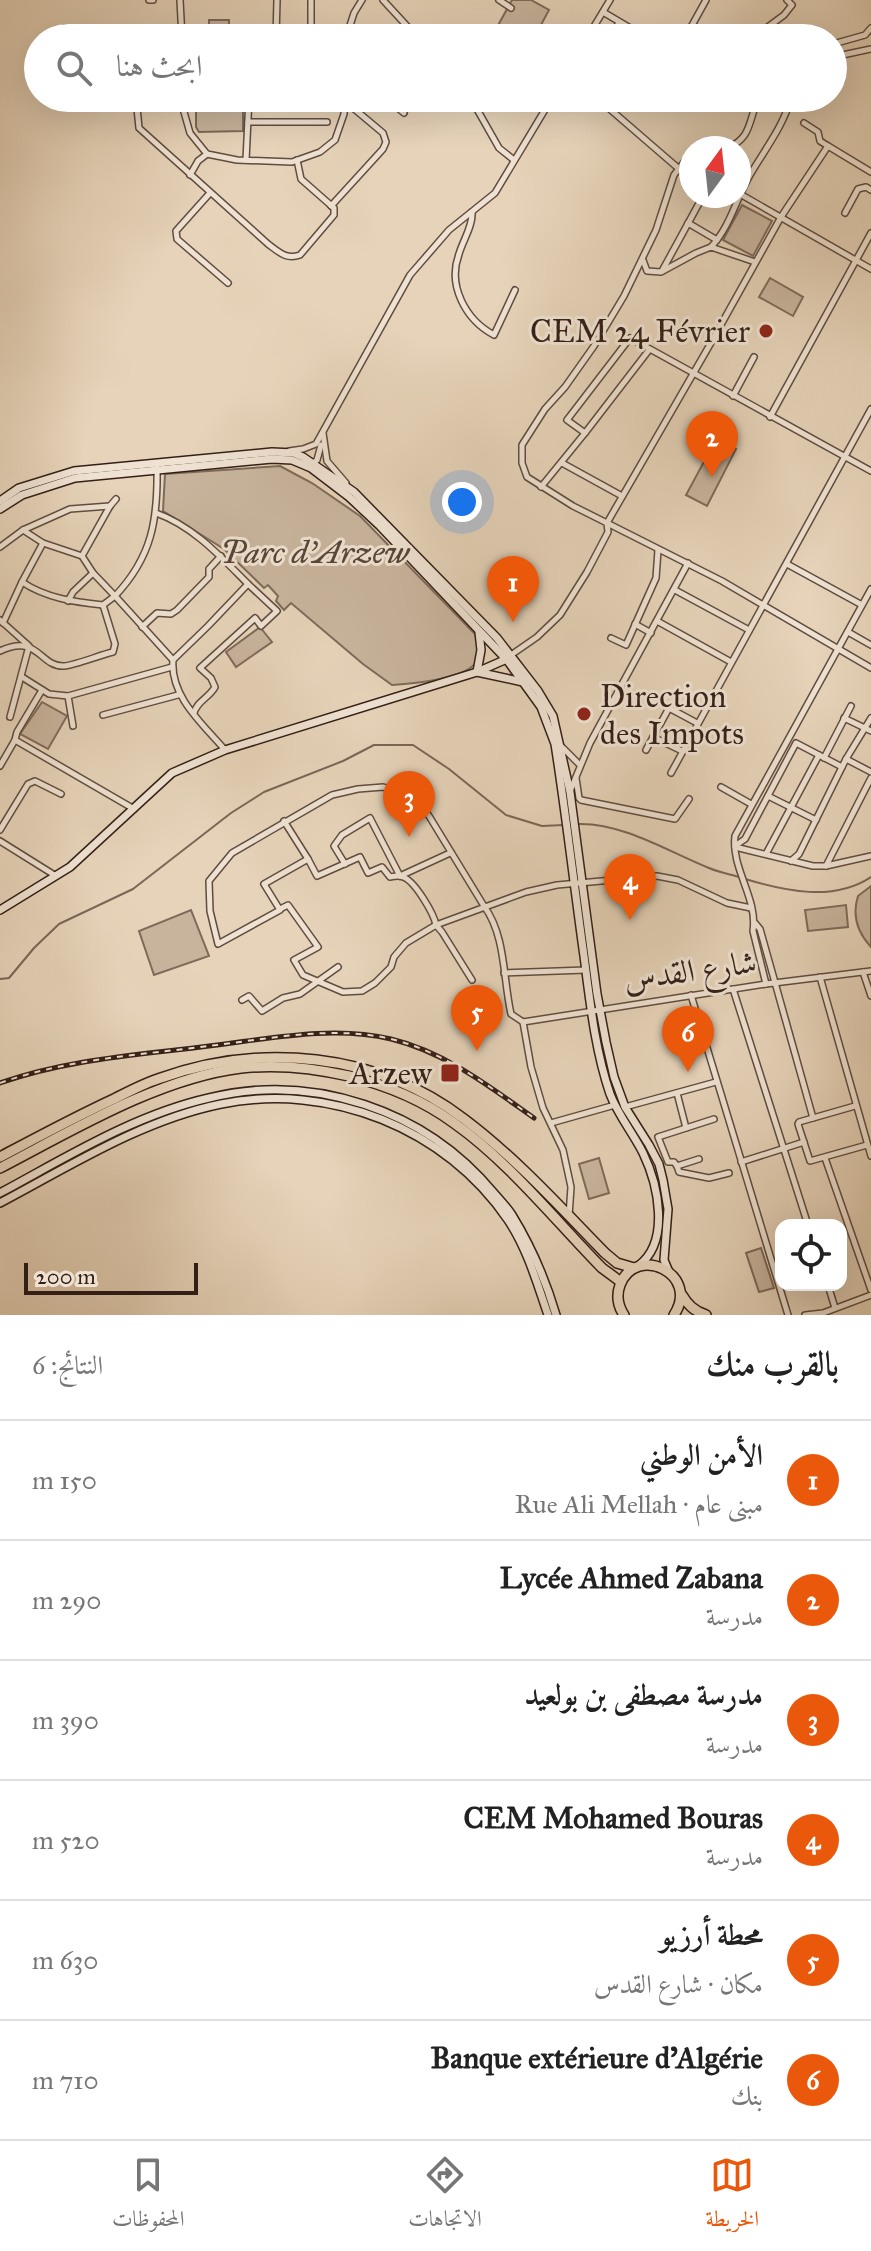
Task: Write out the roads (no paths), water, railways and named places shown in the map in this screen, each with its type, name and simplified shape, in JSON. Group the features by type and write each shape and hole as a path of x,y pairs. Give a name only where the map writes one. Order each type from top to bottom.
{"highway":[{"path":"0,1157 93,1109 155,1080 192,1067 231,1059 330,1061 396,1080 463,1118 510,1157 617,1263 636,1267 654,1265 669,1272 675,1277 688,1304 696,1312 706,1315"},
{"path":"0,1168 95,1119 194,1078 241,1068 325,1070 366,1080 400,1093 454,1123 496,1159 602,1268 621,1282"},
{"path":"624,1315 618,1299 621,1282 636,1267"},
{"path":"674,1315 680,1301 680,1291"}],"main road":[{"path":"0,509 22,495 60,482 157,466 294,453 354,492 385,522 548,705 561,746 570,792 568,811"},
{"path":"0,501 19,488 74,471 272,459 312,465 380,526 509,658 541,707 555,744 568,811 606,1082 651,1171 658,1213 656,1239 644,1262 636,1267"},
{"path":"477,672 481,650 478,628"},
{"path":"0,910 70,867 172,773 225,750 477,672 509,658"},
{"path":"477,672 525,683"},
{"path":"578,883 586,970 614,1077 625,1107 659,1164 667,1196 664,1260 669,1272"},
{"path":"0,1193 152,1115 209,1098 247,1091 283,1090 334,1095 388,1112 438,1140 477,1172 511,1214 536,1260 556,1315"},
{"path":"0,1203 161,1122 221,1104 280,1098 335,1104 387,1120 436,1147 473,1179 508,1220 530,1264 548,1315"},
{"path":"635,1140 642,1134"}],"street":[{"path":"180,0 181,24"},
{"path":"276,24 277,0"},
{"path":"311,0 311,24"},
{"path":"351,24 362,0"},
{"path":"383,0 405,24"},
{"path":"499,0 511,8"},
{"path":"596,24 610,0"},
{"path":"693,24 706,0"},
{"path":"772,24 792,5 787,0"},
{"path":"603,12 622,24"},
{"path":"847,41 865,35 871,28"},
{"path":"847,54 871,49"},
{"path":"137,112 139,128 282,255 293,258 300,255 334,215 334,208 301,179 297,160"},
{"path":"184,112 190,133 207,154 292,162 320,152 335,140 344,112"},
{"path":"246,160 248,112"},
{"path":"331,206 386,142 383,133 359,112"},
{"path":"479,112 499,148 514,160"},
{"path":"312,465 316,444 410,275 449,230 495,193 543,112"},
{"path":"613,112 678,168 656,230 624,296 594,346 545,409 522,445 522,463 527,477 573,506 763,604 871,668"},
{"path":"744,136 751,126 753,112"},
{"path":"751,174 787,112"},
{"path":"248,122 327,122"},
{"path":"804,123 818,132 820,141 871,172"},
{"path":"509,658 560,615 587,572 608,532 607,523 691,374 781,217 828,146"},
{"path":"190,175 198,161 207,154"},
{"path":"845,213 858,189 866,187 871,190"},
{"path":"210,193 176,231 177,239 228,283"},
{"path":"751,200 871,269"},
{"path":"661,272 696,208"},
{"path":"643,259 647,271 661,272 711,247 733,208"},
{"path":"472,212 469,229 457,258 456,289 463,307 494,335 515,290"},
{"path":"688,223 717,240"},
{"path":"770,417 871,233"},
{"path":"711,247 755,262"},
{"path":"585,433 567,420 630,338 871,471"},
{"path":"541,487 649,350"},
{"path":"733,396 754,357"},
{"path":"671,773 870,413"},
{"path":"312,465 317,460 323,432"},
{"path":"323,432 330,467 354,492"},
{"path":"282,452 316,444"},
{"path":"562,463 622,496"},
{"path":"22,582 36,591 68,601 103,605 115,596 141,562 151,536 156,513 157,466"},
{"path":"82,556 116,499"},
{"path":"0,547 23,530 70,509 110,506"},
{"path":"156,513 173,519 221,556 277,611 261,626 255,618 200,668 211,678 215,687 196,706 194,714"},
{"path":"23,530 43,543 82,556 93,573 172,663 178,695 225,750"},
{"path":"43,543 2,621 29,646 62,666 113,652 115,644 103,605"},
{"path":"611,638 625,646 656,578 658,549"},
{"path":"142,627 157,613 171,614 177,610 209,577 209,569 221,556"},
{"path":"570,792 590,743 688,563"},
{"path":"787,564 862,605"},
{"path":"68,601 93,573"},
{"path":"22,677 42,690 57,696 68,696 172,663 248,584"},
{"path":"766,984 747,889 735,858 735,836 871,589"},
{"path":"675,590 749,630"},
{"path":"657,621 731,662"},
{"path":"635,624 651,633"},
{"path":"848,632 871,645"},
{"path":"0,651 11,646 29,646"},
{"path":"10,717 29,646"},
{"path":"0,766 42,690"},
{"path":"103,715 178,695"},
{"path":"68,696 73,726"},
{"path":"766,854 851,706"},
{"path":"646,750 669,707 697,723"},
{"path":"844,718 868,730"},
{"path":"791,861 799,854 846,759 868,730 871,718"},
{"path":"653,737 682,751"},
{"path":"15,740 134,809"},
{"path":"734,846 745,839 796,743 842,767"},
{"path":"561,746 580,765"},
{"path":"826,866 871,775 846,759"},
{"path":"576,777 581,800 675,819 689,799"},
{"path":"0,830 28,784 35,781 61,794"},
{"path":"569,1216 571,1187 563,1150 543,1108 520,1021 511,1014 499,940 484,906 429,816 412,795 383,787 332,795 232,853 209,881 210,911 218,944 288,905 318,947 294,960 303,975 343,992 362,991 375,983 391,967 394,957 406,943 436,925 484,906 526,892 578,883 657,876 668,877 727,903 751,908"},
{"path":"721,787 752,804"},
{"path":"768,796 816,820"},
{"path":"345,864 334,846 342,835 370,818 400,876 407,878 425,901 436,925 472,980"},
{"path":"284,821 317,876 360,857 368,873 382,867 390,877 400,876 450,853"},
{"path":"0,841 57,876"},
{"path":"734,846 813,866 871,856"},
{"path":"280,910 264,884 308,859"},
{"path":"754,923 760,929 813,1118"},
{"path":"242,1000 249,996 262,1011 283,998 300,994 338,967"},
{"path":"504,973 586,970"},
{"name":"شارع القدس","path":"520,1021 871,971"},
{"path":"863,972 871,996"},
{"path":"820,977 871,1156"},
{"path":"733,989 806,1219"},
{"path":"691,995 788,1315"},
{"path":"625,1107 716,1082"},
{"path":"677,1093 686,1128"},
{"path":"551,1123 615,1105"},
{"path":"855,1106 798,1123 810,1161 867,1145"},
{"path":"714,1119 658,1137 668,1162 674,1162 679,1172 709,1178 729,1173"},
{"path":"863,1125 871,1123"},
{"path":"741,1162 804,1142"},
{"path":"805,1315 823,1313 871,1292 825,1158"},
{"path":"677,1166 699,1159"},
{"path":"830,1291 835,1308"}],"waterway":[{"path":"0,979 9,978 59,924 133,889 231,813 264,792 343,761 374,745 413,745 449,769 506,815 542,826 564,825"},
{"path":"579,824 629,833 712,869 739,877"},
{"path":"745,879 793,890 825,892 841,890 871,877"}],"railway":[{"path":"0,1083 52,1068 104,1059 277,1037 346,1033 391,1039 430,1052 501,1094 534,1118"}],"place":[{"name":"CEM 24 Février","path":"766,331"},
{"name":"Lycée Ahmed Zabana","path":"712,477"},
{"name":"الأمن الوطني","path":"513,622"},
{"name":"Direction des Impots","path":"584,714"},
{"name":"مدرسة مصطفى بن بولعيد","path":"409,837"},
{"name":"CEM Mohamed Bouras","path":"630,920"},
{"name":"محطة أرزيو","path":"477,1051"},
{"name":"Banque extérieure d'Algérie","path":"688,1072"},
{"name":"Arzew","path":"450,1073"}],"park label":[{"name":"Parc d'Arzew","path":"315,552"}]}
